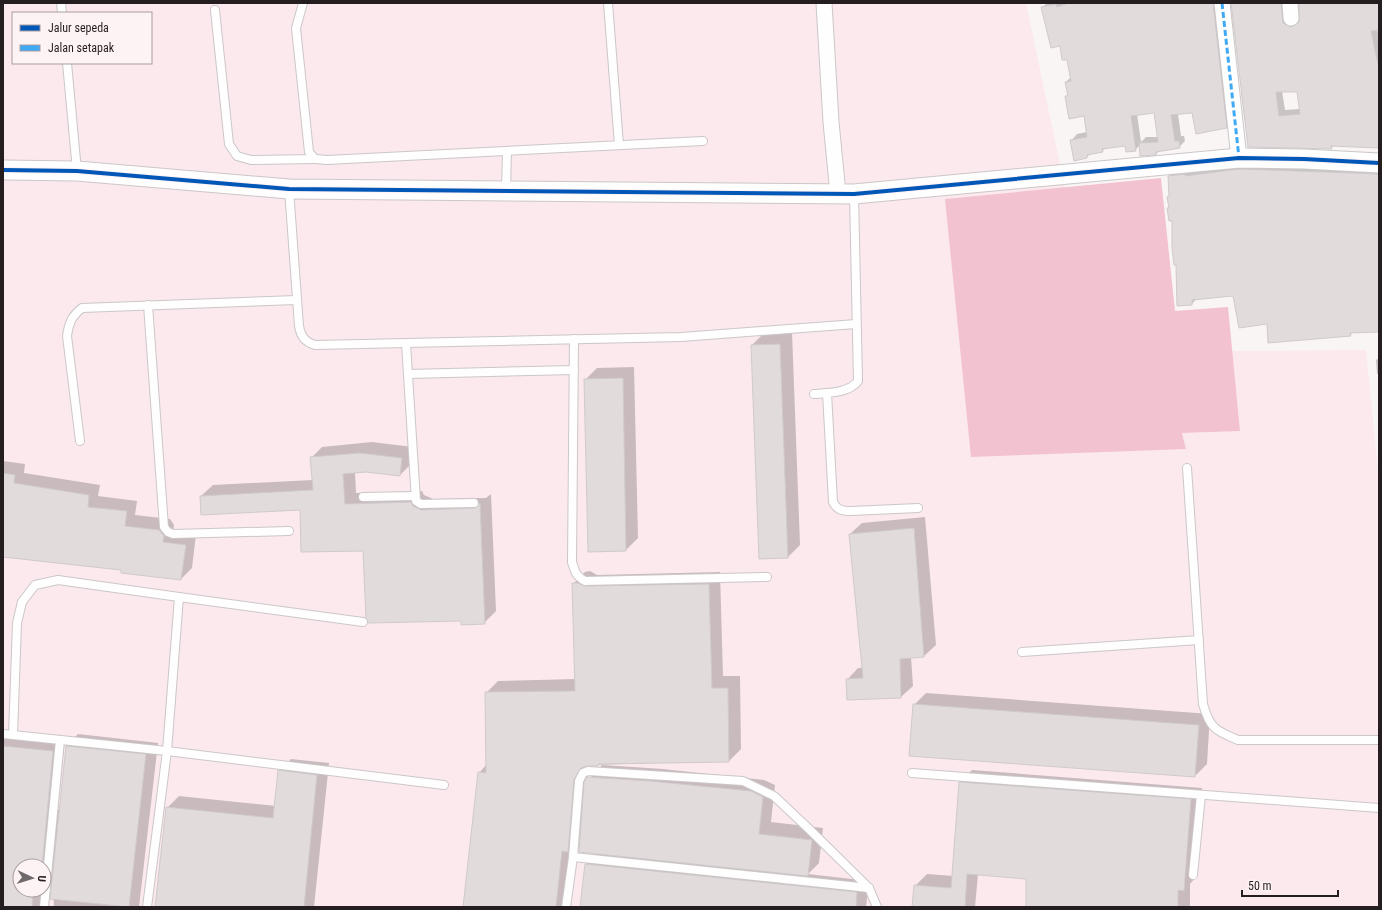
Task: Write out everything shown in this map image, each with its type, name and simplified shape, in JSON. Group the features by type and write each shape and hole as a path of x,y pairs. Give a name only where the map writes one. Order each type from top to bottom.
{"street":[{"path":"824,3 831,122 846,194"},
{"path":"1222,3 1239,158"},
{"path":"3,170 77,171 289,189 846,194 1239,158 1304,159 1379,164"}],"lane":[{"path":"303,3 296,28 309,152 315,159"},
{"path":"608,3 619,145"},
{"path":"215,10 229,144 237,156 251,160 327,160 703,141"},
{"path":"67,64 77,171"},
{"path":"506,190 507,152"},
{"path":"289,189 299,326 301,335 307,342 315,345 681,337 856,324"},
{"path":"814,394 837,392 855,385 858,381 856,324 846,194"},
{"path":"80,441 67,336 69,323 73,316 82,308 297,300"},
{"path":"148,305 164,527 168,532 173,534 289,532"},
{"path":"574,339 572,562 575,573 579,578 586,581 767,577"},
{"path":"406,343 414,496 416,501 421,504 474,503"},
{"path":"408,374 574,370"},
{"path":"828,393 833,502 835,507 840,511 851,512 918,508"},
{"path":"1187,468 1203,704 1208,720 1219,732 1238,740 1379,740"},
{"path":"363,497 414,496"},
{"path":"13,735 17,622 22,602 35,585 58,580 363,622"},
{"path":"147,907 167,751 179,597"},
{"path":"1022,652 1198,640"},
{"path":"3,734 167,751 444,784"},
{"path":"44,907 60,740"},
{"path":"566,907 573,857 579,781 583,773 588,771 743,781 774,796 869,888 877,907"},
{"path":"912,773 1379,808"},
{"path":"1193,875 1201,795"},
{"path":"573,857 869,888"}],"shaded area":[{"path":"3,3 1026,3 1065,188 945,199 1186,449 1182,433 1240,431 1232,351 1366,350 1379,481 1379,907 3,907"},
{"path":"1161,178 1175,311 1228,307 1240,431 1182,433 1186,449 971,457 945,199"}],"building":[{"path":"1069,3 1213,3 1227,128 1196,134 1192,113 1171,115 1175,141 1179,141 1180,148 1156,152 1156,155 1140,156 1139,143 1158,142 1154,113 1131,116 1136,151 1126,152 1125,146 1102,149 1103,152 1087,155 1087,158 1074,161 1070,140 1087,137 1084,116 1069,119 1065,96 1068,96 1065,82 1071,81 1067,60 1062,60 1060,46 1051,48 1041,7 1056,4 1057,7"},
{"path":"1231,3 1281,3 1283,23 1291,27 1299,22 1299,3 1379,3 1379,30 1371,31 1379,69 1379,148 1331,146 1332,149 1248,147","holes":["1276,92 1297,92 1300,114 1279,116"]},
{"path":"1239,169 1379,174 1379,332 1350,333 1351,336 1268,343 1267,324 1239,328 1233,296 1192,300 1192,305 1177,306 1176,265 1174,265 1172,248 1172,221 1169,221 1167,208 1169,208 1167,197 1169,196 1168,176 1185,174 1185,176"},
{"path":"780,344 788,558 759,559 751,345"},
{"path":"623,378 626,551 588,552 584,379"},
{"path":"360,453 402,458 400,476 366,472 343,474 345,504 411,502 413,506 421,510 474,508 480,503 485,624 461,625 461,621 368,623 366,618 363,551 301,552 300,510 201,515 200,496 313,490 310,457"},
{"path":"3,473 15,475 14,483 89,495 88,507 127,511 125,526 159,530 164,536 163,542 186,545 181,580 121,573 121,570 3,557"},
{"path":"914,528 924,657 900,659 901,698 847,700 846,679 863,678 849,534"},
{"path":"572,583 578,583 585,586 709,584 712,688 728,688 729,762 598,764 598,766 581,768 574,780 568,852 562,851 556,907 463,907 478,772 486,773 485,692 575,691"},
{"path":"913,704 1199,725 1195,777 909,756"},
{"path":"3,746 53,751 43,858 12,858 12,898 33,898 32,907 3,907"},
{"path":"66,746 146,754 129,907 50,899 52,898 52,880"},
{"path":"278,770 317,775 304,907 155,907 166,807 273,818"},
{"path":"587,777 650,781 751,791 763,797 759,834 812,840 808,876 579,852 584,782"},
{"path":"959,782 1191,799 1184,891 1178,890 1178,907 1026,907 1026,879 967,874 965,907 912,907 914,885 951,888"},
{"path":"585,864 857,892 856,907 580,907"}],"marked path":[{"path":"1222,3 1239,158"}],"cycle path":[{"path":"3,170 77,171 289,189 854,194 1239,158 1304,159 1379,163"}]}
